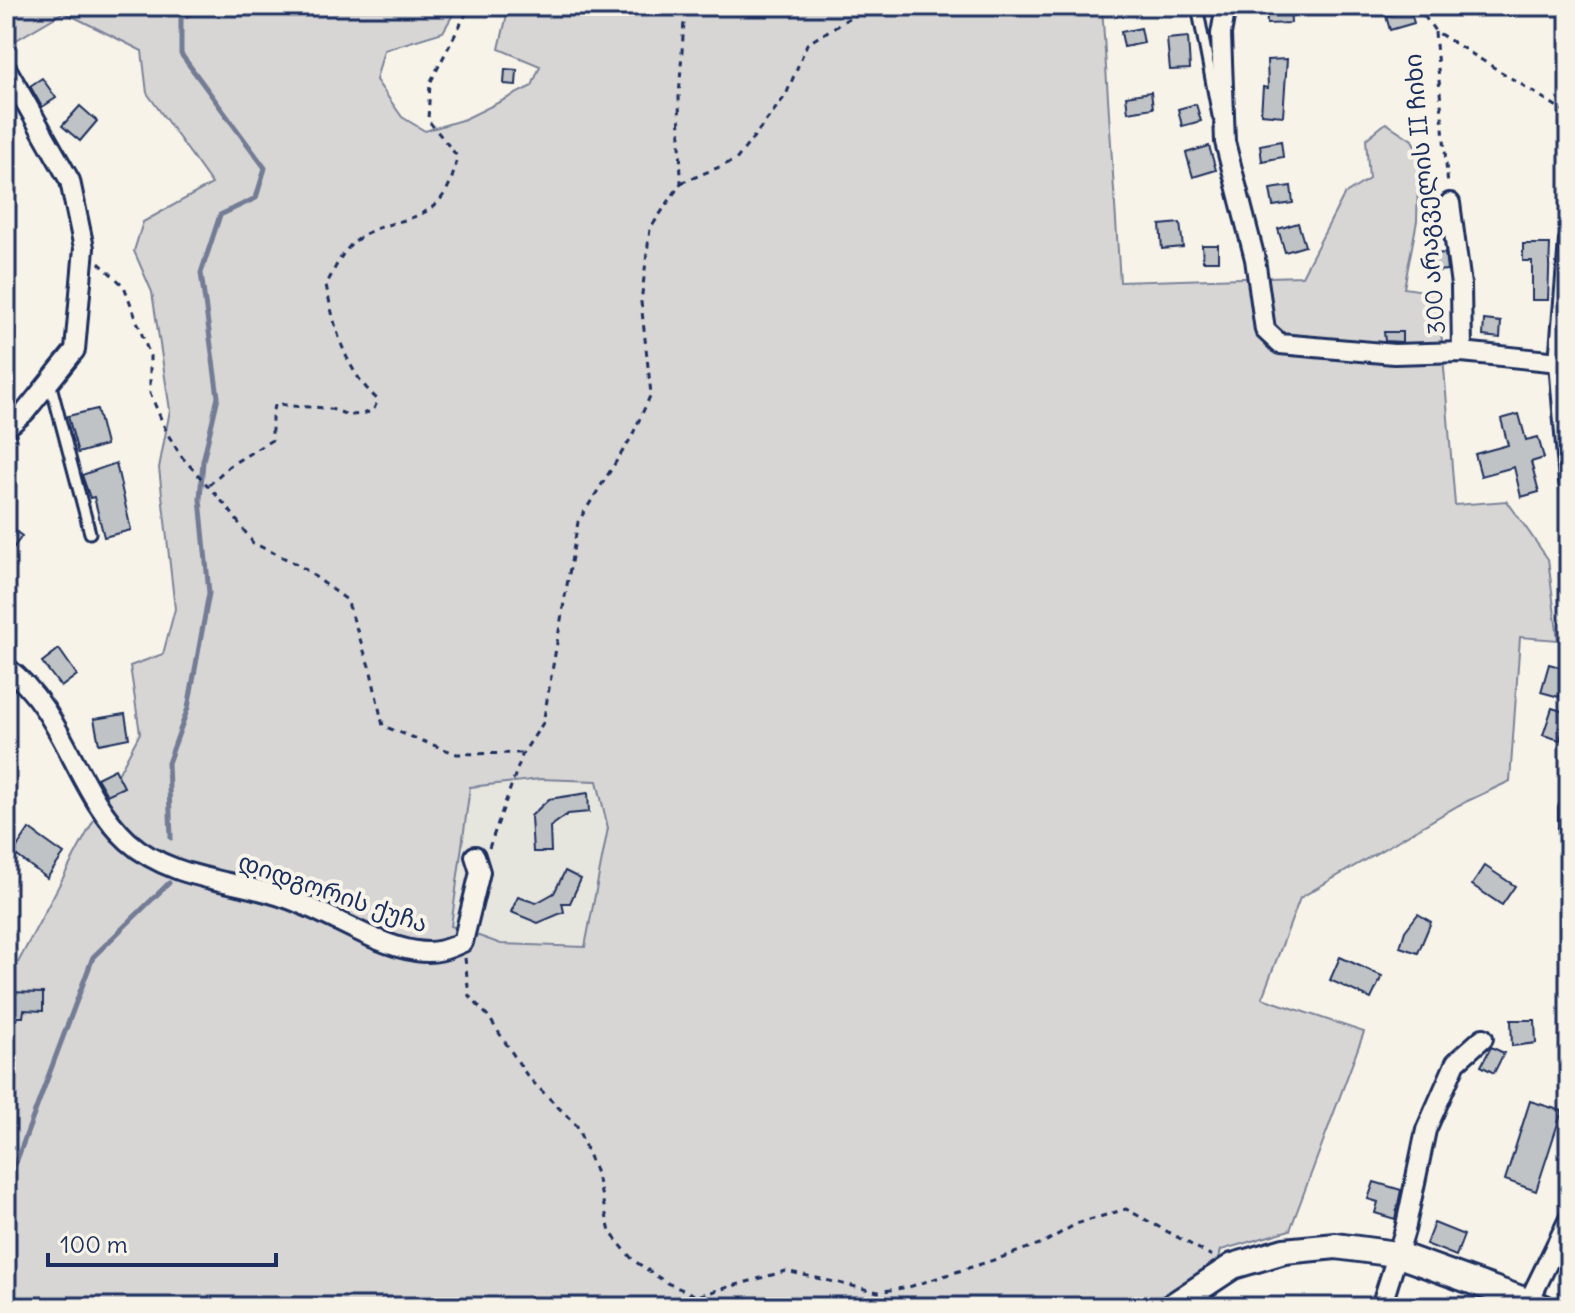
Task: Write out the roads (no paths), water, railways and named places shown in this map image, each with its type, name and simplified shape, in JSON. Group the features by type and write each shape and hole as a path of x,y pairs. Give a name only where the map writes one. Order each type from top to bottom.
{"street":[{"name":"300 არაგველის II ჩიხი","path":"1226,6 1221,34 1225,142 1255,259 1265,330 1280,344 1394,354 1462,352 1559,362"},
{"path":"6,68 70,181 84,248 75,350 25,412 6,428"},
{"name":"300 არაგველის II ჩიხი","path":"1450,203 1461,285 1462,352"},
{"path":"1569,241 1559,362 1569,482"},
{"name":"დიდგორის ქუჩა","path":"6,667 27,683 75,757 91,792 125,838 154,862 187,874 220,879 288,898 413,951 438,953 463,942 478,864"},
{"path":"1569,812 1569,836"},
{"path":"1384,1305 1405,1230 1426,1130 1456,1062 1483,1038"},
{"path":"1171,1307 1233,1266 1284,1251 1336,1246 1396,1254 1536,1304 1569,1219"}],"lane":[{"name":"300 არაგველის II ჩიხი","path":"1197,6 1212,95 1225,142"},
{"path":"50,382 90,533"}],"waterway":[{"path":"171,838 168,763 188,708 209,593 200,499 203,461 218,397 201,273 220,215 256,198 265,168 181,54 181,18 206,6"},
{"path":"6,1189 93,957 169,883"}]}
